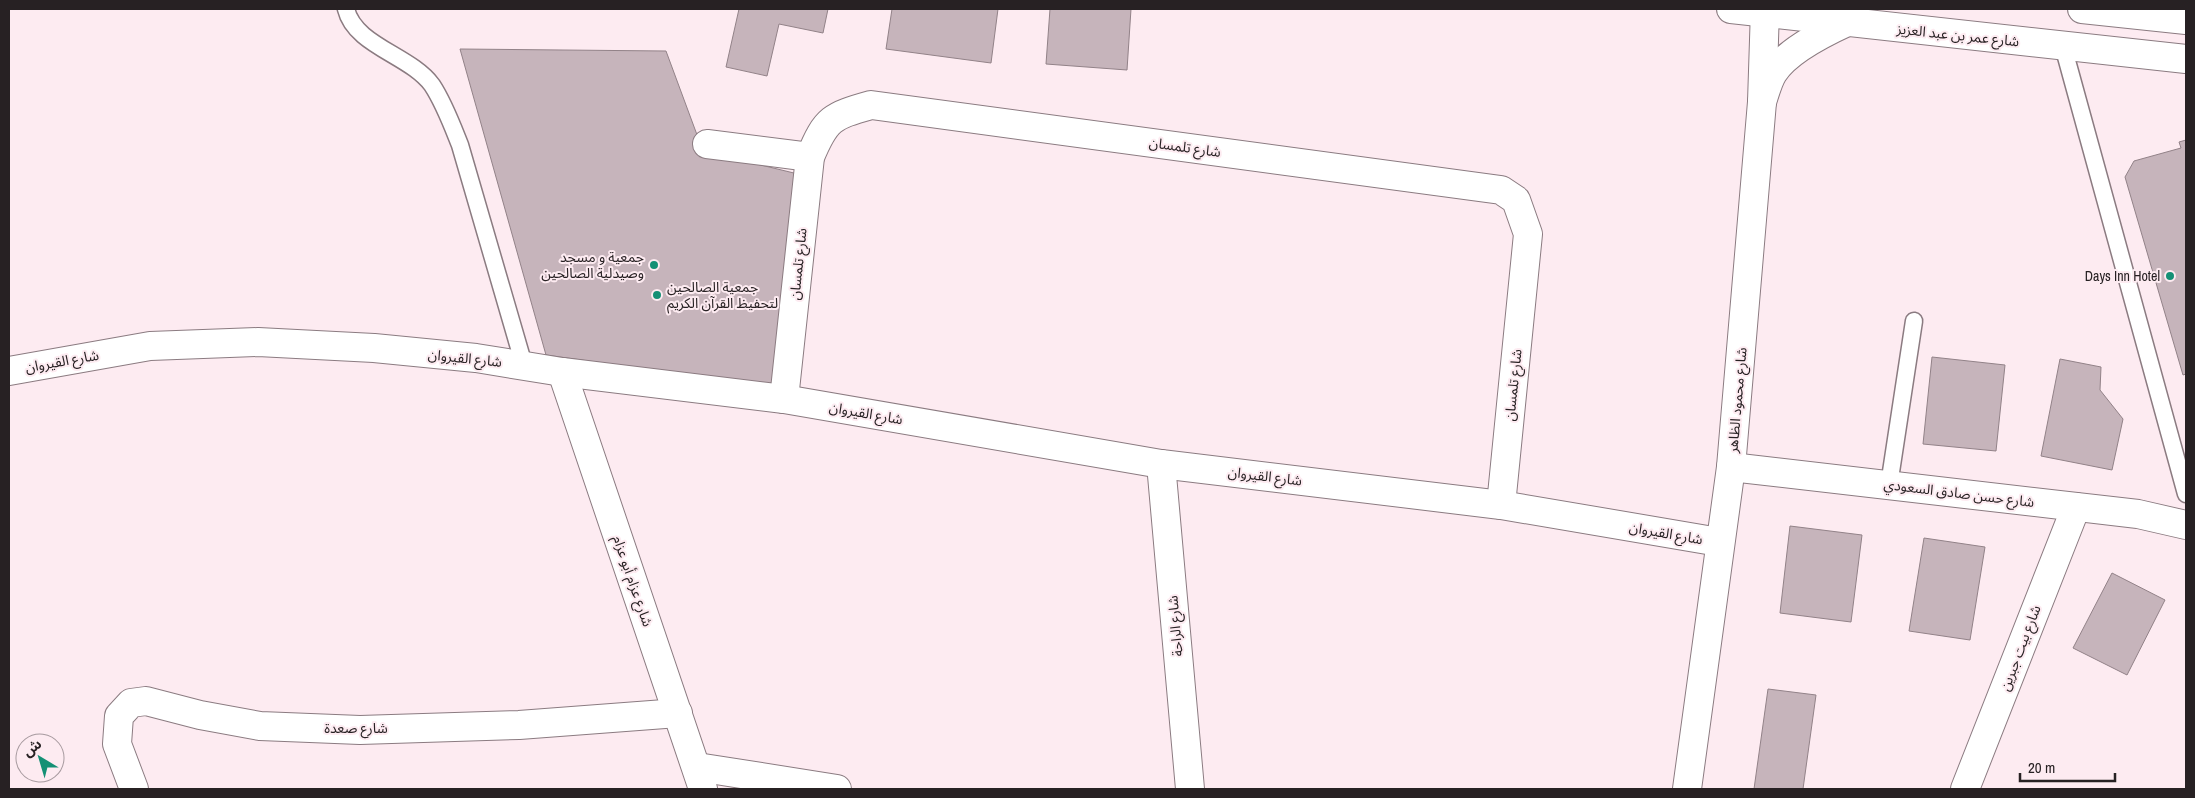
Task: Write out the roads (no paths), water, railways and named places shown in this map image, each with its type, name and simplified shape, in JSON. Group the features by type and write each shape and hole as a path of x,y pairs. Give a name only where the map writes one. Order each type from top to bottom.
{"street":[{"name":"شارع عمر بن عبد العزيز","path":"1731,9 1764,11 1846,22 2186,59"},
{"path":"2082,9 2186,20"},
{"name":"شارع محمود الظاهر","path":"1687,789 1719,542 1731,467 1762,102 1764,11"},
{"path":"1762,102 1773,72 1797,50 1820,34 1846,22"},
{"name":"شارع تلمسان","path":"784,399 810,157 821,130 841,114 872,106 1501,190 1516,200 1528,234 1501,505"},
{"path":"708,144 810,157"},
{"name":"شارع القيروان","path":"9,371 150,346 258,342 374,348 524,365 562,372 784,399 1161,464 1501,505 1719,542"},
{"name":"شارع عزام أبو عزام","path":"562,372 700,778"},
{"name":"شارع الراحة","path":"1161,464 1190,789"},
{"name":"شارع حسن صادق السعودي","path":"1731,467 2138,514 2186,525"},
{"name":"شارع بيت جبرين","path":"1965,789 2076,507"},
{"name":"شارع صعدة","path":"134,789 117,744 119,716 131,703 146,701 200,715 260,726 360,730 519,725 678,713"},
{"path":"700,778 837,789"}],"lane":[{"path":"346,9 365,38 406,61 431,84 449,117 460,145 524,365"},
{"path":"2063,46 2186,494"},
{"path":"1888,485 1914,321"}],"place":[{"name":"جمعية و مسجد وصيدلية الصالحين","path":"654,265"},
{"name":"Days Inn Hotel","path":"2170,276"},
{"name":"جمعية الصالحين لتحفيظ القرآن الكريم","path":"657,295"}]}
